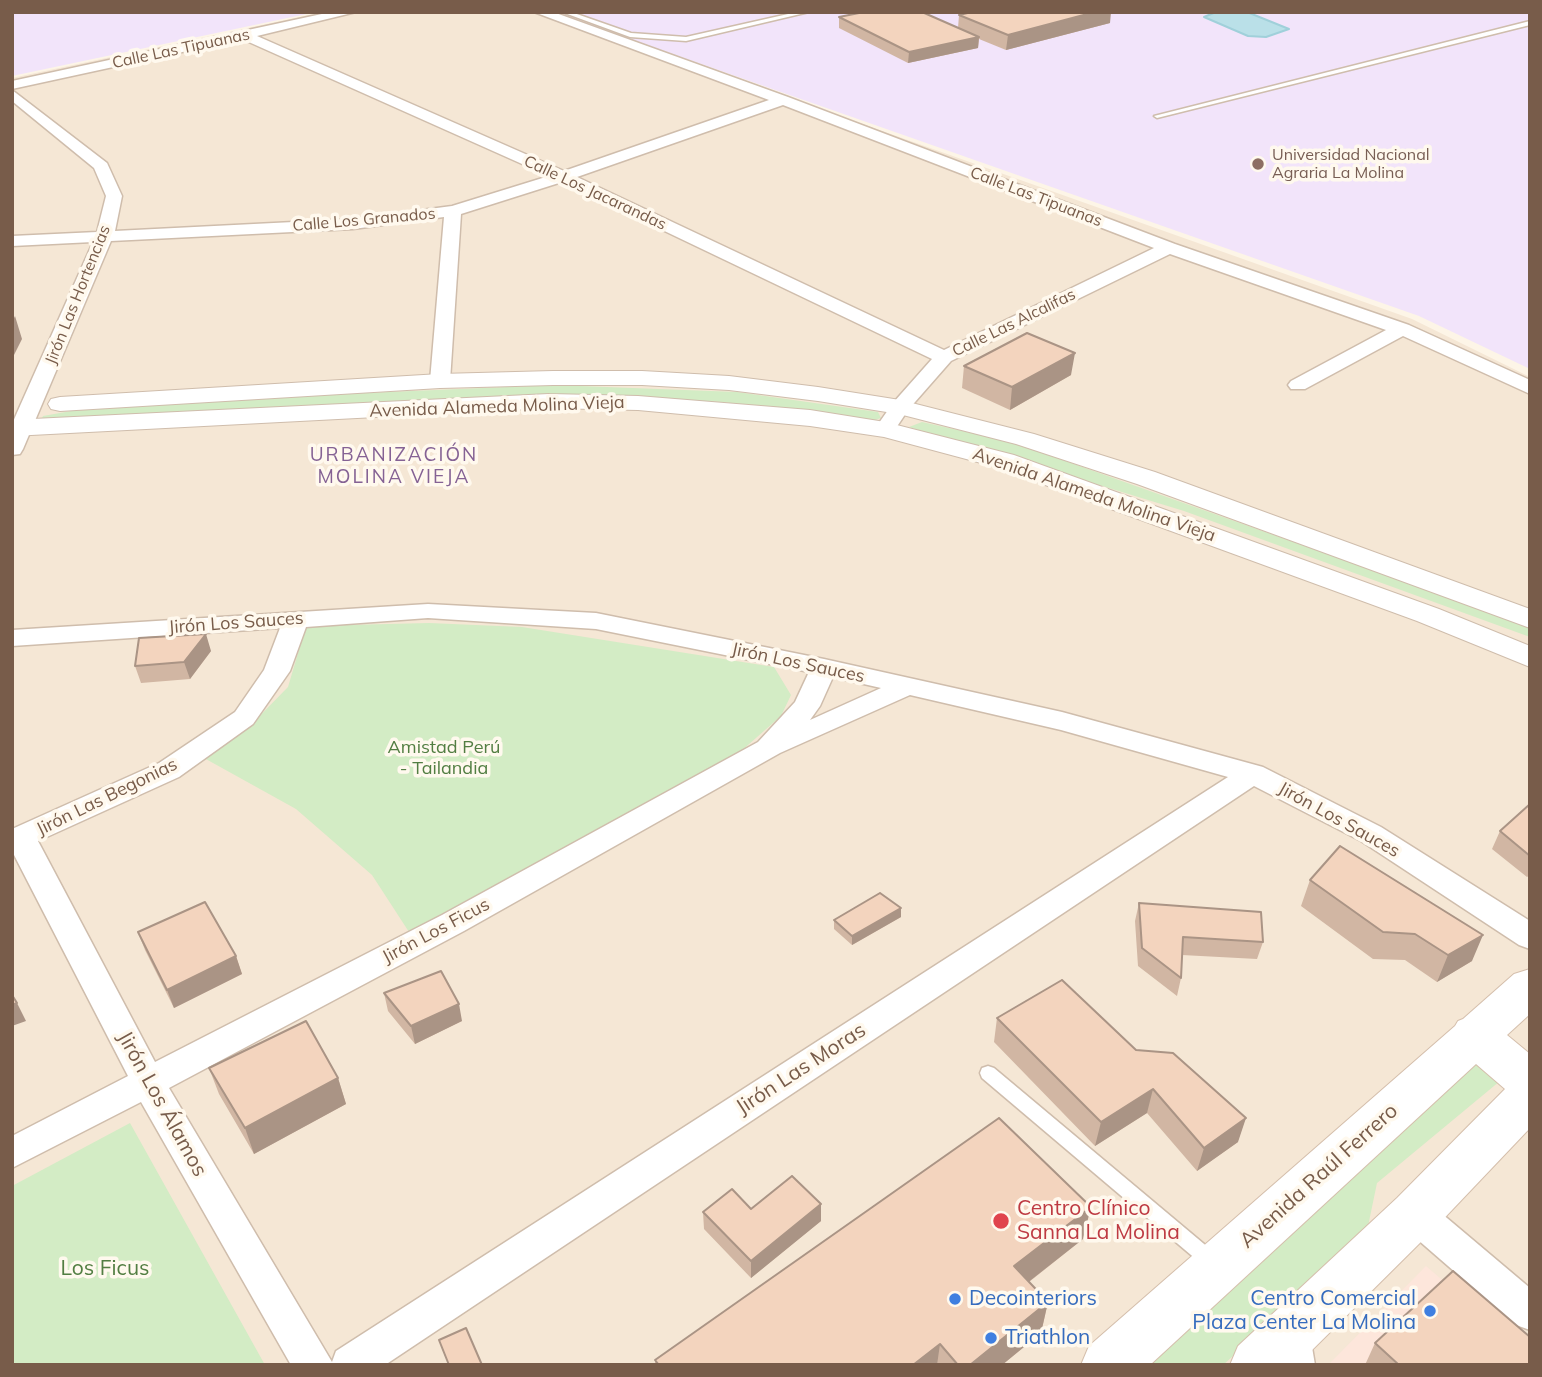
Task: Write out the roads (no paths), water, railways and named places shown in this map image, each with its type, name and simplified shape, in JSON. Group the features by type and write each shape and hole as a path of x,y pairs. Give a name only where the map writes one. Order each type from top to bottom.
{"main road":[{"name":"Avenida Raúl Ferrero","path":"1109,1365 1474,1034 1530,987"},
{"path":"1474,1034 1530,1082"},
{"path":"1258,1365 1303,1345 1415,1214 1530,1096"}],"street":[{"name":"Calle Las Tipuanas","path":"12,85 350,12"},
{"name":"Calle Las Tipuanas","path":"540,12 783,100 1168,248 1402,329 1530,388"},
{"name":"Calle Los Jacarandas","path":"243,35 562,176 944,357"},
{"name":"Jirón Las Hortencias","path":"12,94 101,166 114,196 106,235 18,424"},
{"name":"Calle Los Granados","path":"12,241 353,224 453,211 505,197 783,100"},
{"path":"440,381 453,211"},
{"name":"Calle Las Alcalifas","path":"885,430 900,407 944,357 1168,248"},
{"path":"1298,385 1402,329"},
{"name":"Avenida Alameda Molina Vieja","path":"18,424 440,381 642,378 729,383 900,407 1025,439 1146,478 1455,589 1530,619"},
{"name":"Avenida Alameda Molina Vieja","path":"18,424 549,401 638,403 810,418 885,430 1005,461 1122,501 1428,615 1530,657"},
{"name":"Jirón Los Sauces","path":"12,638 428,611 596,621 824,667 1062,721 1253,774 1371,834 1530,937"},
{"name":"Jirón Las Begonias","path":"17,839 169,770 244,718 277,671 296,619"},
{"name":"Jirón Los Ficus","path":"12,1153 453,923 768,749 807,706 824,667"},
{"path":"768,749 908,686"},
{"name":"Jirón Las Moras","path":"350,1365 1253,774"},
{"name":"Jirón Los Álamos","path":"17,839 148,1083 313,1365"},
{"path":"1415,1214 1530,1312"}],"lane":[{"path":"565,12 630,35 676,39 806,12"},
{"path":"1157,116 1530,23"},
{"path":"988,1073 1218,1267"}],"water":[{"path":"1216,12 1247,12 1289,29 1266,37 1248,36 1204,17"}],"place":[{"name":"Universidad Nacional Agraria La Molina","path":"1258,164"},
{"name":"Centro Clínico Sanna La Molina","path":"1001,1221"},
{"name":"Decointeriors","path":"955,1299"},
{"name":"Centro Comercial Plaza Center La Molina","path":"1430,1311"},
{"name":"Triathlon","path":"991,1338"}],"district":[{"name":"URBANIZACIÓN MOLINA VIEJA","path":"394,466"}],"park label":[{"name":"Amistad Perú - Tailandia","path":"444,758"},
{"name":"Los Ficus","path":"105,1269"}]}
